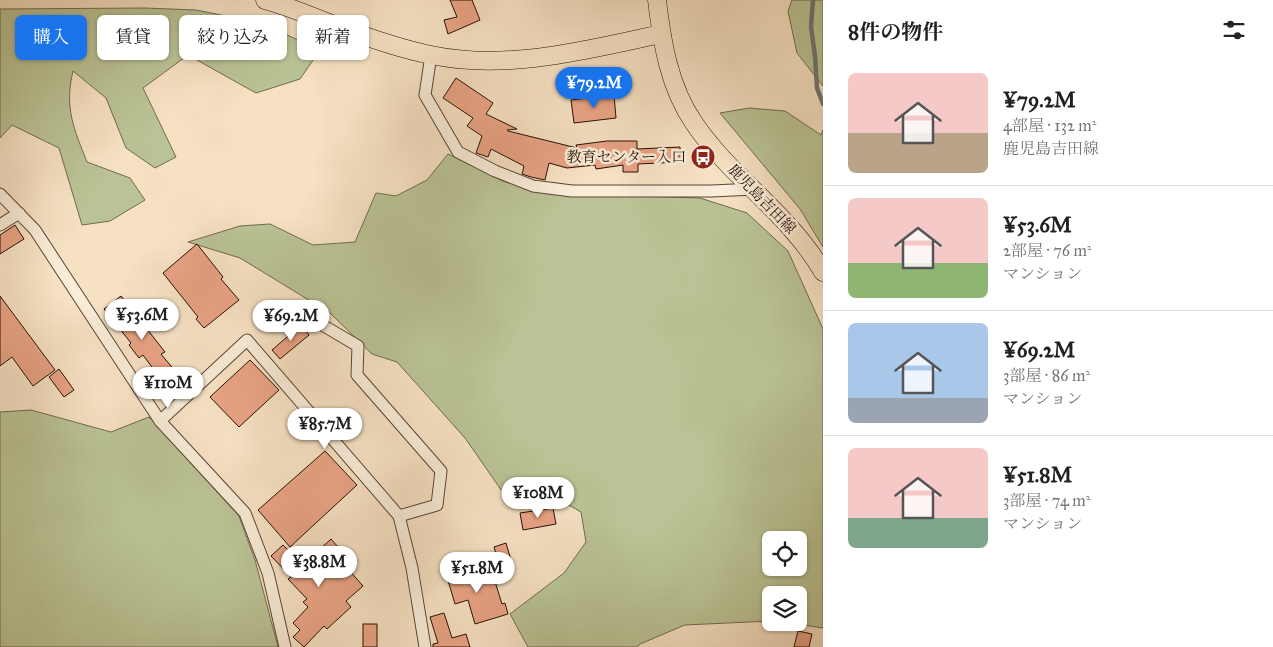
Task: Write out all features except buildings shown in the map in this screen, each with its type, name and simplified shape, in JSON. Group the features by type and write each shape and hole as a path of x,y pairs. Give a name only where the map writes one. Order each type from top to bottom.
{"main road":[{"path":"265,0 282,4 343,28 431,55 461,60 512,60 559,54 619,44 661,34"},
{"name":"鹿児島吉田線","path":"657,0 666,60 678,93 693,122 714,149 775,209 800,239 823,272"}],"street":[{"path":"431,55 425,95 458,152 495,171 533,186 572,191 754,190"},
{"path":"0,194 35,230 160,421 245,513 268,573 285,647"},
{"path":"0,225 18,213"},
{"path":"302,313 358,346 357,375 441,472 437,505 399,516"},
{"path":"160,421 247,340 399,516 412,568 426,647"}],"green space":[{"path":"792,0 823,0 823,86 797,53 788,11"},
{"path":"145,8 196,10 221,15 179,15 179,60 181,60 143,88 176,157 155,168 126,148 106,98 73,71 70,84 70,107 74,128 87,162 130,178 145,200 110,221 82,225 59,148 12,125 0,138 0,9"},
{"path":"287,35 297,39 297,60 313,60 300,79 256,93 197,60 287,60"},
{"path":"749,108 785,111 821,135 823,130 823,247 800,209 720,113"},
{"path":"448,154 503,181 545,193 700,198 747,213 788,251 823,329 823,628 807,626 807,586 762,586 762,621 685,625 637,647 528,647 510,614 564,573 586,542 581,512 567,504 530,491 504,494 465,438 397,362 372,354 330,313 240,258 188,242 240,226 270,224 313,245 355,242 376,193 396,196 427,180"},
{"path":"31,410 111,432 149,417 239,516 255,560 278,647 0,647 0,412"}],"waterway":[{"path":"813,0 811,27 817,88 823,104"}],"place":[{"name":"教育センター入口","path":"703,157"}]}
